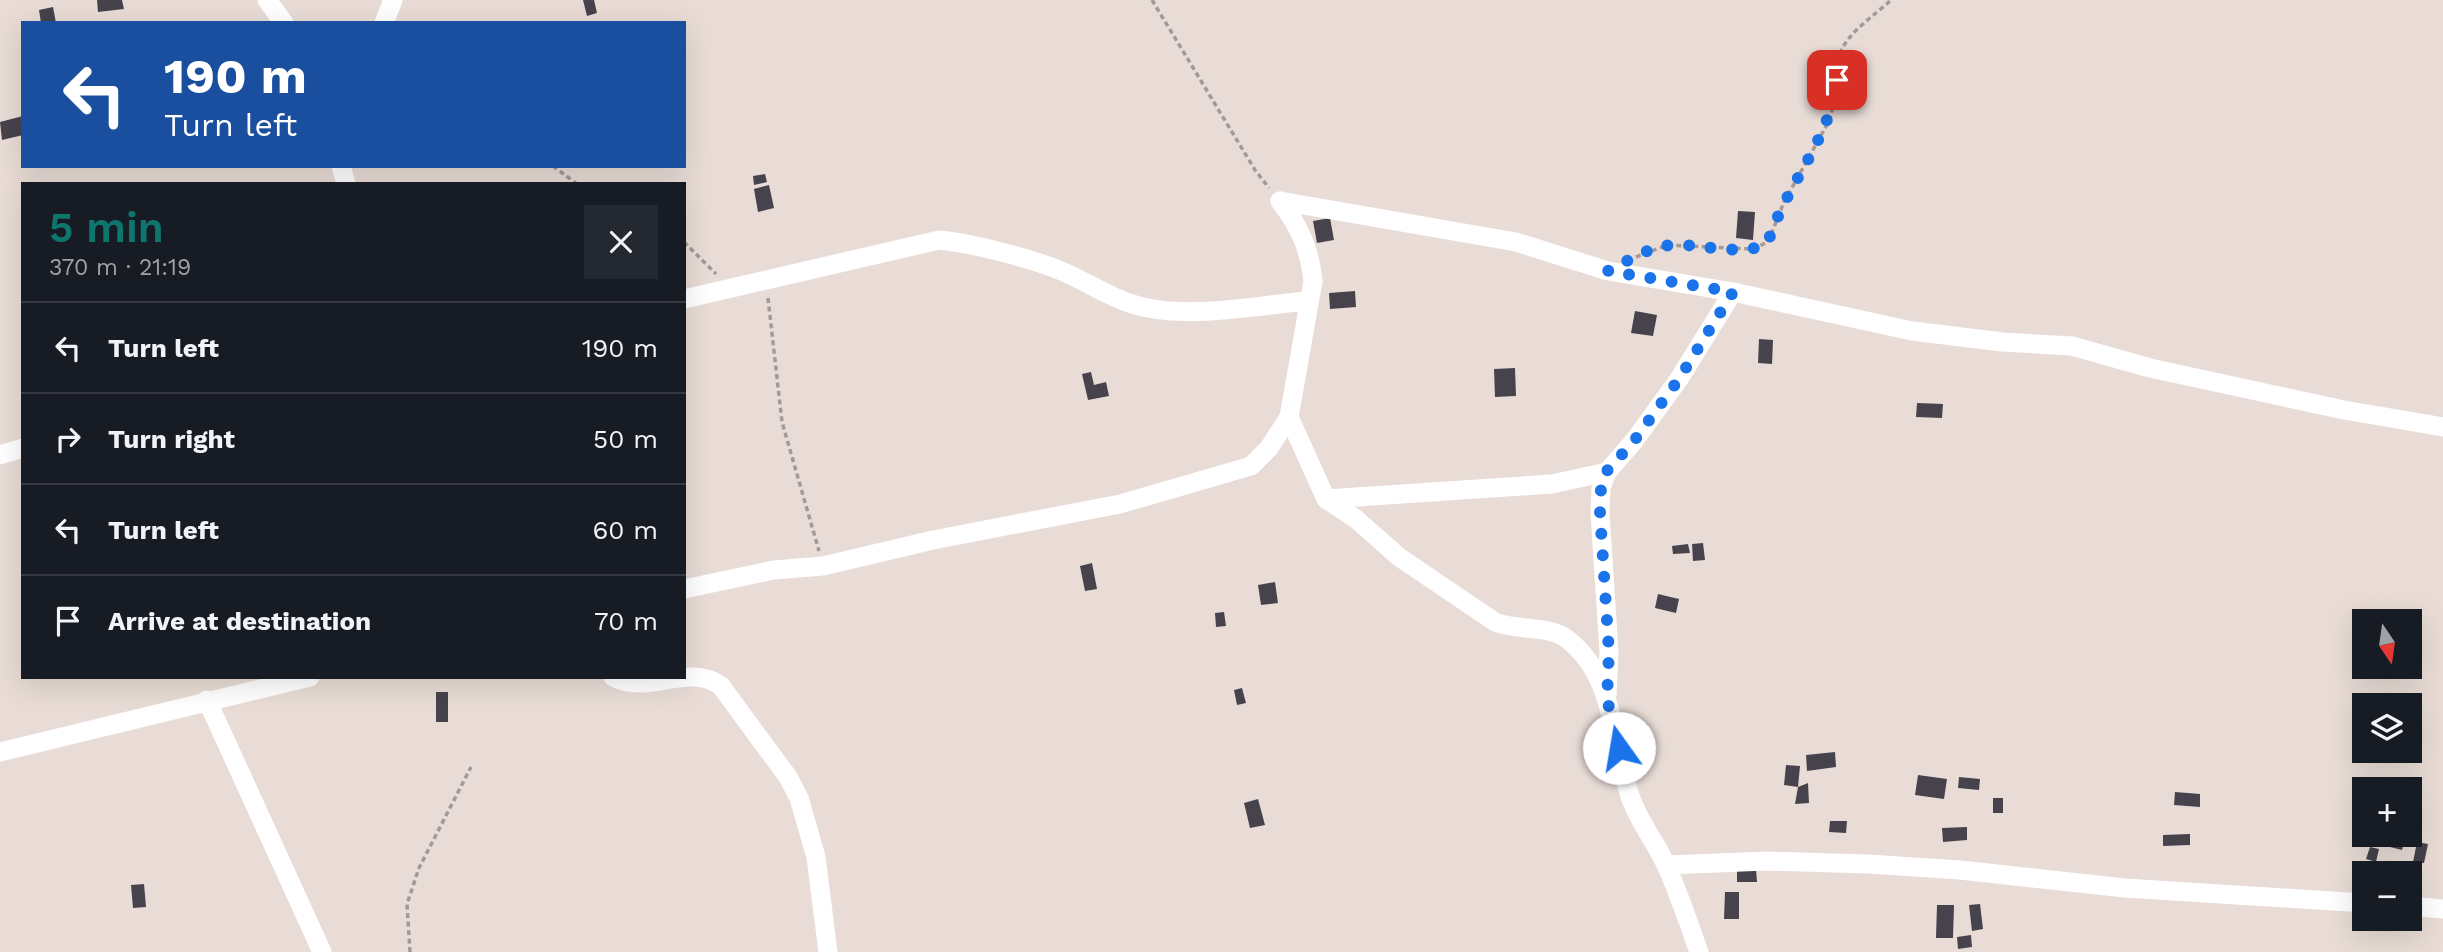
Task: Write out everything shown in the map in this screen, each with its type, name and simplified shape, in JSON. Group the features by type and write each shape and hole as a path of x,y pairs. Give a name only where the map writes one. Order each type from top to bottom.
{"street":[{"path":"267,0 283,21"},
{"path":"385,21 393,0"},
{"path":"1280,201 1516,242 1608,271 1733,292 1912,331 2003,342 2072,346 2150,368 2344,410 2443,427"},
{"path":"686,589 774,569 823,566 933,540 1120,505 1245,469 1256,462 1289,418 1313,281 1311,261 1302,234 1280,201"},
{"path":"686,299 939,240 959,242 1038,262 1120,300 1147,308 1194,310 1309,301"},
{"path":"1607,699 1609,652 1600,513 1601,488 1606,472 1634,441 1679,379 1733,292"},
{"path":"1289,418 1326,499 1356,519 1399,557 1495,622 1510,628 1566,638 1592,668 1607,699 1630,796 1666,865 1699,952"},
{"path":"0,455 21,449"},
{"path":"1326,499 1552,484 1606,472"},
{"path":"686,679 699,677 712,680 721,686 788,777 799,798 816,857 828,952"},
{"path":"0,752 301,679"},
{"path":"617,679 628,684 643,684 683,679"},
{"path":"207,700 322,952"},
{"path":"1666,865 1767,862 1868,864 1960,870 2125,888 2352,902"},
{"path":"2422,907 2443,909"}],"path":[{"path":"1152,0 1255,170 1280,201"},
{"path":"1608,271 1649,250 1667,245 1752,249 1768,242 1784,202 1829,121 1834,106 1840,53 1848,40 1891,0"},
{"path":"556,168 575,182"},
{"path":"686,244 730,288"},
{"path":"765,280 782,422 823,566"},
{"path":"410,952 407,904 419,868 471,767"}],"building":[{"path":"97,0 122,0 124,9 98,12"},
{"path":"583,0 594,0 597,13 587,16"},
{"path":"53,7 56,21 41,21 39,10"},
{"path":"21,117 21,135 2,140 0,122"},
{"path":"765,174 767,182 754,185 753,176"},
{"path":"769,185 774,208 758,212 754,189"},
{"path":"1738,211 1755,212 1753,240 1736,238"},
{"path":"1330,218 1334,240 1317,243 1313,221"},
{"path":"1355,291 1356,307 1330,309 1329,293"},
{"path":"1635,311 1657,315 1653,336 1631,333"},
{"path":"1759,339 1773,340 1772,364 1758,363"},
{"path":"1515,368 1516,396 1495,397 1494,369"},
{"path":"1091,372 1094,385 1106,382 1109,396 1088,400 1082,374"},
{"path":"1917,403 1943,404 1942,418 1916,417"},
{"path":"1703,543 1705,560 1693,561 1692,544"},
{"path":"1688,544 1690,553 1673,554 1672,546"},
{"path":"1092,563 1097,589 1085,591 1080,566"},
{"path":"1275,582 1278,603 1261,605 1258,585"},
{"path":"1658,594 1679,599 1676,613 1655,608"},
{"path":"1224,612 1226,626 1216,627 1215,613"},
{"path":"1242,688 1246,703 1237,705 1234,690"},
{"path":"436,692 448,692 448,722 436,722"},
{"path":"1835,752 1836,767 1807,771 1806,755"},
{"path":"1786,765 1800,766 1798,787 1784,785"},
{"path":"1918,775 1947,779 1944,799 1915,795"},
{"path":"1959,777 1980,779 1979,790 1958,788"},
{"path":"1808,783 1809,803 1795,804 1798,787"},
{"path":"2175,792 2200,794 2200,807 2174,805"},
{"path":"1993,798 2003,798 2003,813 1993,813"},
{"path":"1258,799 1265,825 1250,828 1244,803"},
{"path":"1830,821 1847,821 1846,833 1829,832"},
{"path":"1967,827 1967,840 1943,842 1942,828"},
{"path":"2190,834 2190,845 2163,846 2163,835"},
{"path":"2422,843 2428,844 2424,863 2413,861 2416,847 2422,847"},
{"path":"2370,847 2379,849 2376,861 2366,859"},
{"path":"1737,869 1756,869 1757,882 1737,882"},
{"path":"144,884 146,907 133,908 131,885"},
{"path":"1725,892 1739,892 1739,919 1724,919"},
{"path":"1980,904 1983,929 1972,931 1969,905"},
{"path":"1937,905 1954,905 1953,938 1936,938"},
{"path":"1971,935 1972,947 1958,949 1957,937"}],"route":[{"path":"1619,748 1607,699 1609,652 1600,513 1601,488 1606,472 1634,441 1679,379 1733,292 1608,271 1649,250 1667,245 1752,249 1768,242 1784,202 1829,121 1837,80"}]}
